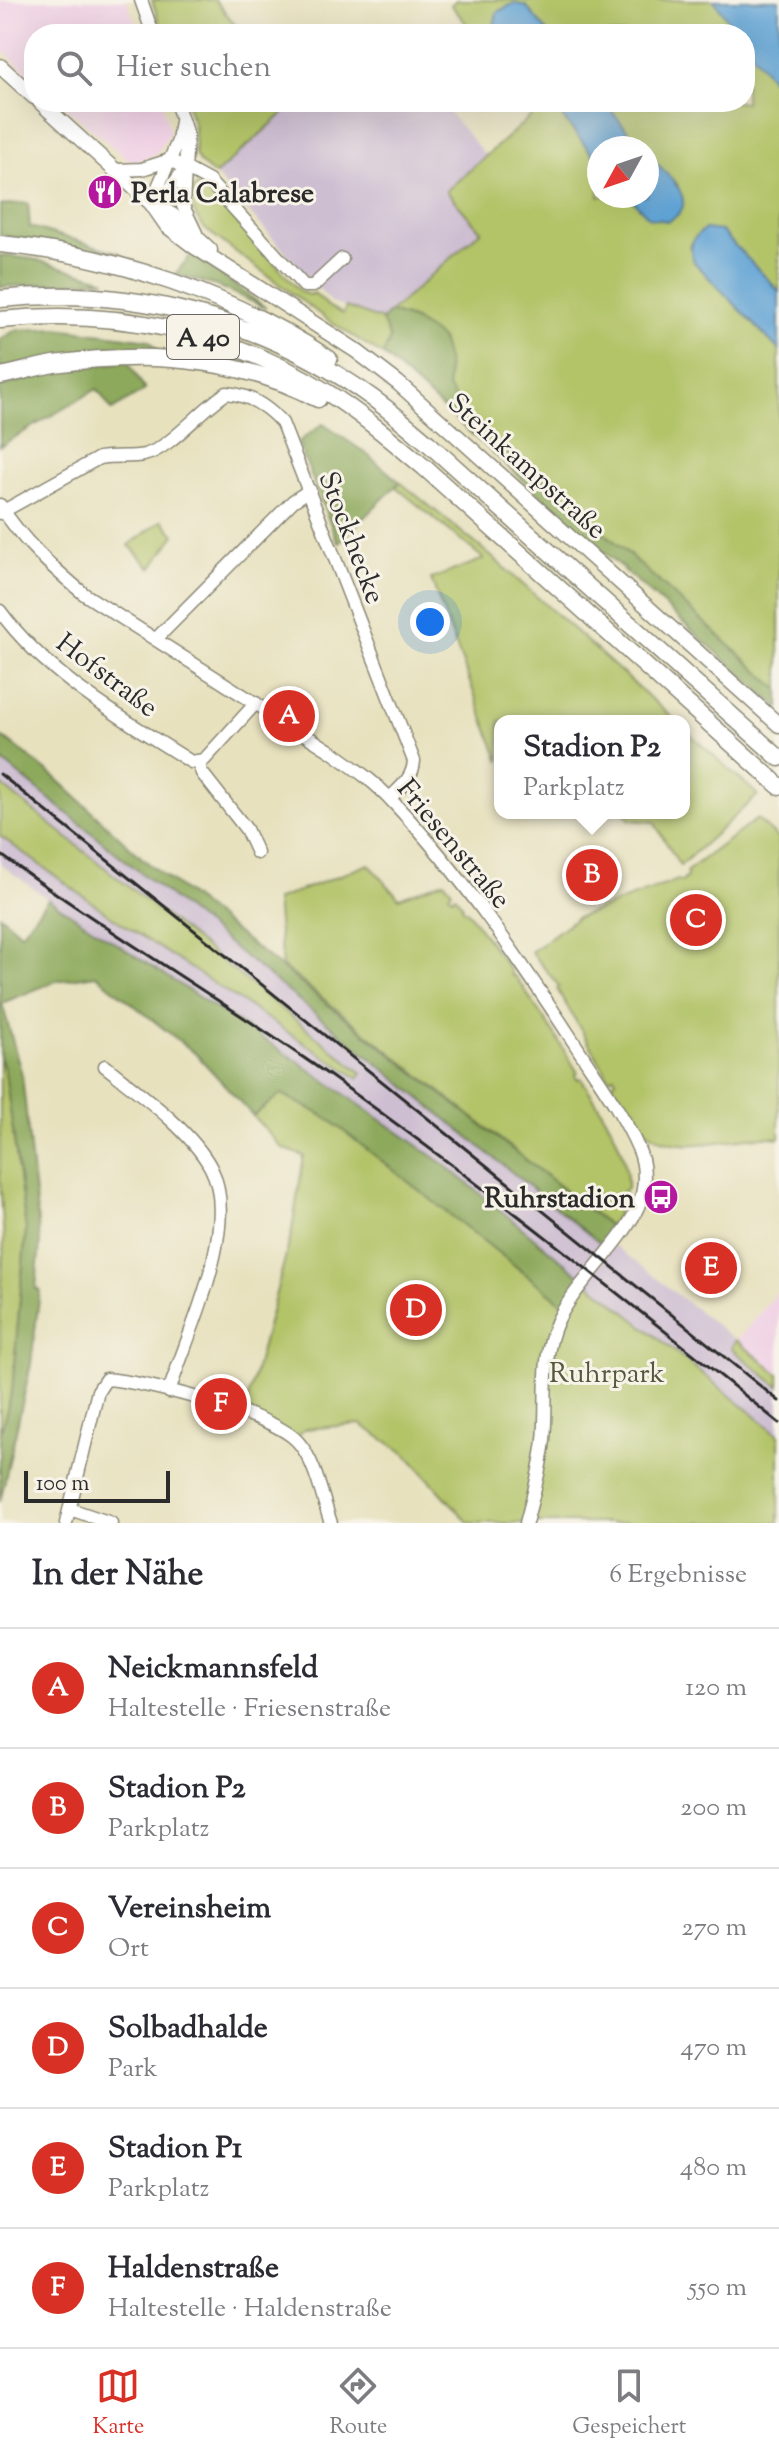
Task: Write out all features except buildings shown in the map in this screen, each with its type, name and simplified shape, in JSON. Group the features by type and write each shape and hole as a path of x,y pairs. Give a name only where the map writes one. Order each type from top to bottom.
{"highway":[{"path":"0,244 92,260 179,284 302,341 340,366 372,397"},
{"name":"A 40","path":"0,299 34,295 102,297 164,305 234,324 289,347 372,397 438,452 779,758"},
{"name":"A 40","path":"0,320 35,316 100,317 160,325 225,344 279,365 329,394 383,433 779,786"},
{"path":"1,377 50,364 111,357 179,358 232,367 303,391 383,433"}],"main road":[{"path":"0,66 24,88"},
{"name":"Steinkampstraße","path":"51,112 151,203 167,226 355,350 398,383 779,725"},
{"name":"Steinkampstraße","path":"151,203 172,215 225,264"}],"street":[{"path":"141,0 149,24"},
{"path":"179,112 187,135 183,206 200,239"},
{"path":"151,203 178,141 181,118"},
{"path":"116,170 142,169 170,160 209,181 304,286 313,286 342,259"},
{"path":"151,203 168,192 185,168"},
{"name":"Stockhecke","path":"1,510 99,458 146,455 227,393 242,394 261,404 282,423 414,761 414,770 409,778 390,798"},
{"path":"156,639 293,501 310,490"},
{"name":"Friesenstraße","path":"1,510 50,566 84,594 332,752 390,798 474,900 537,986 637,1146 644,1165 640,1205 626,1228 575,1292 558,1320 548,1359 544,1440 526,1523"},
{"name":"Hofstraße","path":"0,611 59,671 117,714 191,762 198,763 202,773 246,829 257,853"},
{"path":"198,763 256,703"},
{"path":"105,1066 158,1109 185,1136 205,1159 216,1182 219,1213 210,1271 169,1392"},
{"path":"66,1523 98,1391 104,1380 114,1380 233,1408 295,1439 309,1461 331,1523"},
{"path":"70,1509 111,1523"}],"shaded area":[{"path":"0,0 127,0 135,24 24,24 24,70 0,48"},
{"path":"72,112 165,112 170,133 156,154 136,161 127,159"},
{"path":"285,112 449,112 486,156 447,191 482,231 382,320 332,303 215,175"},
{"path":"0,759 607,1249 584,1279 444,1164 300,1063 48,899 0,864 0,836 115,919 358,1077 362,1072 0,784"},
{"path":"614,1245 779,1374 779,1435 587,1281"},
{"path":"779,1290 779,1374 737,1340"}],"green space":[{"path":"152,0 215,0 235,24 160,24"},
{"path":"456,0 779,0 779,291 721,231 694,238 690,246 694,262 779,350 779,690 553,486 474,426 448,388 447,360 415,320 390,312 481,231 446,191 536,112 558,112 587,147 587,208 640,208 650,218 668,221 678,185 659,166 659,136 632,136 612,112 755,112 755,24 541,24 526,6 497,24 467,24 451,5"},
{"path":"189,112 285,112 215,175 199,162 195,154 194,125"},
{"path":"201,183 301,292 314,293 329,307 343,314 346,307 382,320 390,339 383,355 329,321 205,229 194,212 190,192"},
{"path":"28,203 30,227 120,253 126,260 0,235 0,205"},
{"path":"192,254 266,308 220,287 175,274"},
{"path":"0,255 33,259 106,280 0,287"},
{"path":"390,312 414,320 441,338 447,360 448,388 474,426 553,486 779,690 779,708 383,355 390,339 382,320"},
{"path":"57,328 149,340 159,351 0,369 0,340 16,330"},
{"path":"128,361 145,390 112,410 97,389 0,446 0,387 56,371"},
{"path":"323,424 400,482 338,543 298,442"},
{"path":"400,482 491,556 669,715 494,715 494,746 431,579 484,559 396,487"},
{"path":"162,520 175,535 151,568 129,545"},
{"path":"690,734 758,795 680,866 654,822 630,820 690,819"},
{"path":"0,737 55,777 143,859 611,1227 607,1249 0,759"},
{"path":"0,784 362,1073 358,1078 115,919 0,836"},
{"path":"757,819 779,839 779,1138 743,1138 706,1144 671,1142 654,1136 632,1115 612,1083 616,1080 614,1076 609,1078 557,989 559,986 531,952 576,918 678,880 681,882 687,877 687,871"},
{"path":"369,864 399,898 444,881 452,891 449,894 452,898 455,895 553,1032 578,1073 575,1075 577,1079 581,1078 606,1117 624,1159 627,1189 623,1191 626,1195 611,1227 282,966 276,900"},
{"path":"48,899 300,1063 444,1164 584,1279 565,1305 326,1117 281,1094 253,1116 197,1055 96,975 56,981 2,1003 22,1075 40,1242 36,1289 40,1290 31,1364 0,1502 0,1434 12,1391 26,1229 5,1072 0,1056 0,915 21,933"},
{"path":"0,1056 5,1072 26,1229 12,1391 0,1434 4,1239 0,1178"},
{"path":"281,1094 326,1117 565,1305 559,1315 540,1455 524,1523 469,1523 406,1454 360,1424 305,1429 295,1438 245,1410 291,1236 304,1156 282,1148 253,1116"},
{"name":"Ruhrpark","path":"587,1281 779,1435 779,1523 528,1523 554,1338"},
{"path":"736,1340 779,1374 779,1387 731,1348"}],"water":[{"path":"714,0 779,0 779,89 755,57 755,24 730,24"},
{"path":"514,3 526,6 541,24 494,24 497,12"},
{"path":"558,112 612,112 632,136 587,136 587,147"},
{"path":"659,166 678,187 683,206 679,214 668,221 650,218 640,208 659,208"},
{"path":"705,229 721,231 779,291 779,350 694,262 692,243"}],"railway":[{"path":"0,774 779,1401"},
{"path":"0,854 390,1119 559,1247 779,1423"}],"place":[{"name":"Perla Calabrese","path":"105,192"},
{"name":"Neickmannsfeld","path":"289,716"},
{"name":"Stadion P2","path":"592,875"},
{"name":"Vereinsheim","path":"696,920"},
{"name":"Ruhrstadion","path":"661,1197"},
{"name":"Stadion P1","path":"711,1268"},
{"name":"Solbadhalde","path":"416,1310"},
{"name":"Haldenstraße","path":"221,1404"}]}
